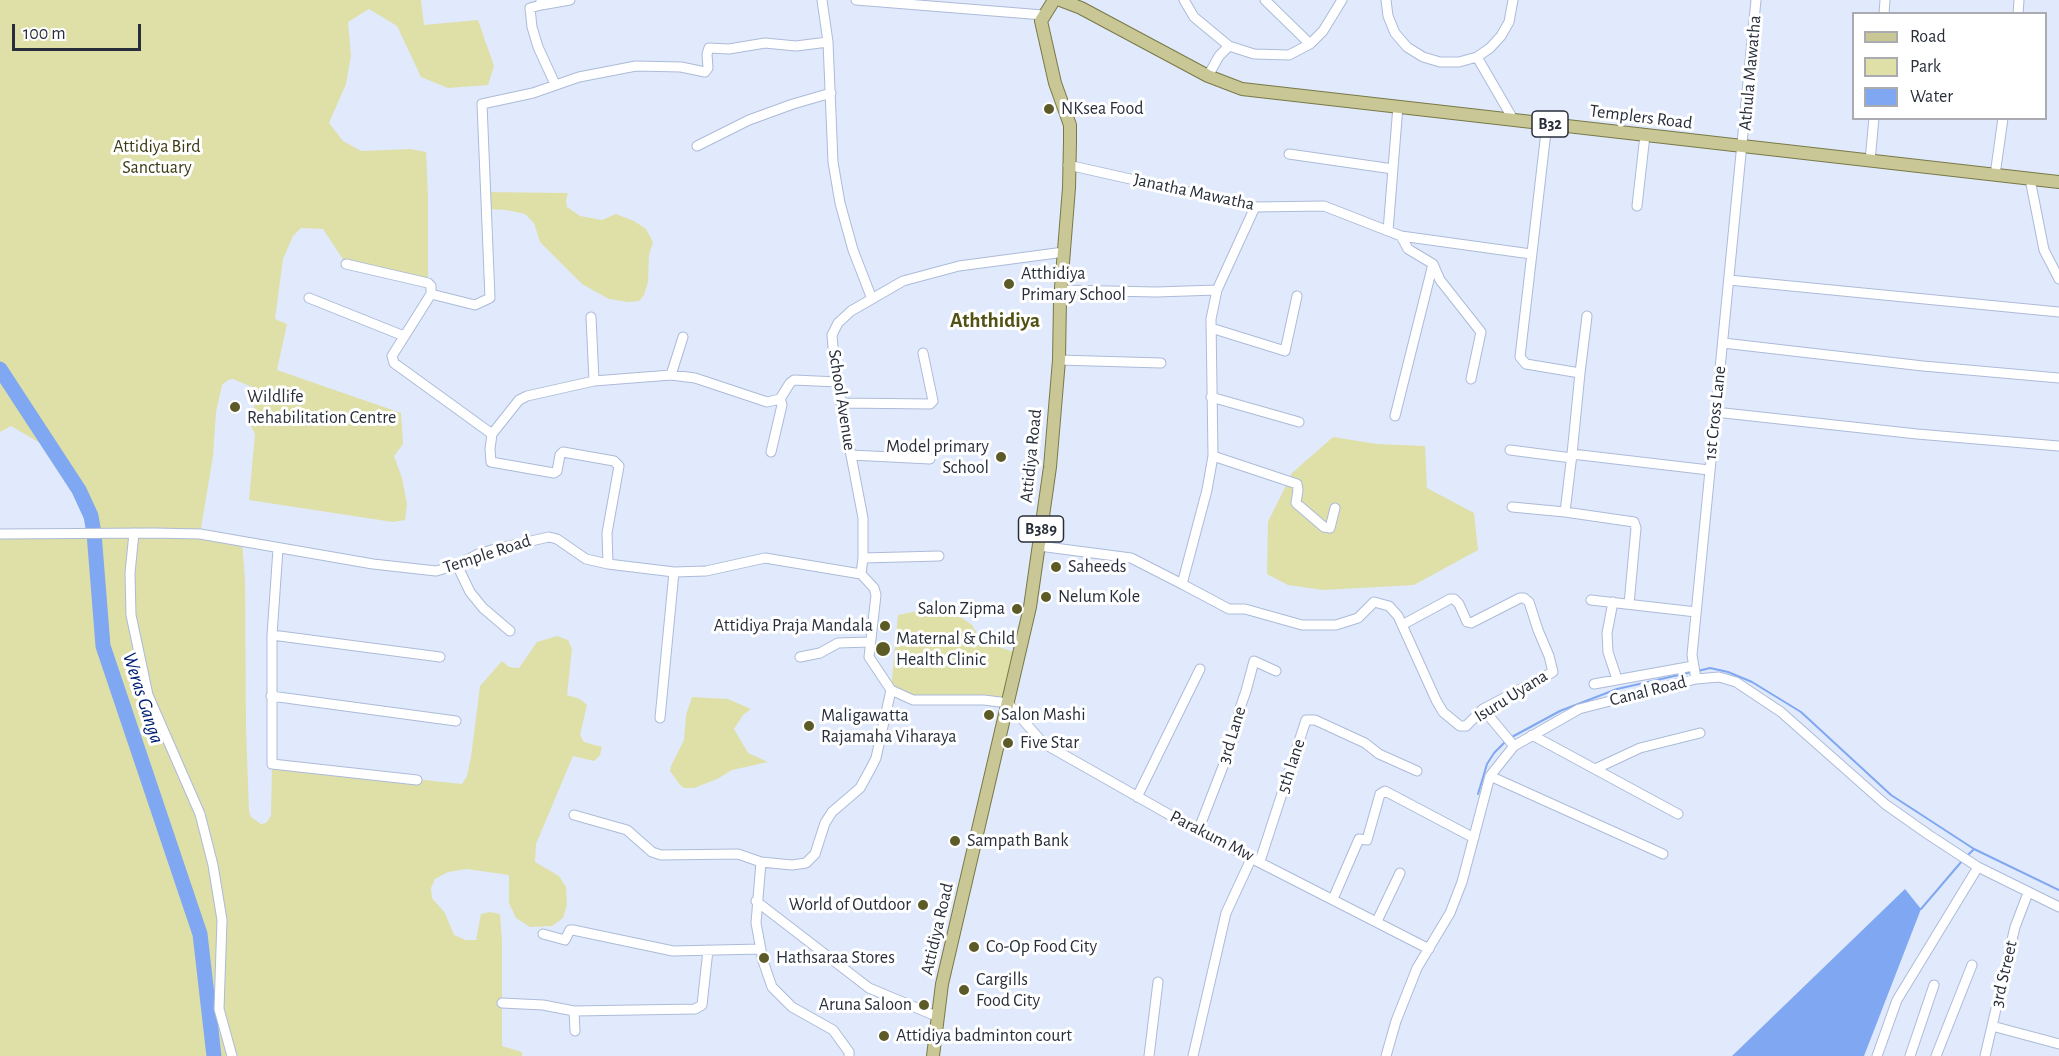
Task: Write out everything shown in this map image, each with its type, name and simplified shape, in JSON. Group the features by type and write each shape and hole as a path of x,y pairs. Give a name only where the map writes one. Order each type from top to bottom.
{"main road":[{"path":"1043,15 1054,0"},
{"name":"Templers Road","path":"1060,0 1081,8 1208,76 1242,89 2059,183"},
{"name":"Attidiya Road","path":"933,1056 936,1016 951,944 1030,607 1050,467 1059,360 1061,290 1069,188 1070,125 1055,83 1041,21 1043,15"}],"street":[{"path":"555,84 538,47 532,27 530,8 541,3 570,0"},
{"path":"822,0 828,42 833,162 840,203 853,250 872,299"},
{"path":"856,0 1043,15"},
{"path":"1184,0 1194,17 1228,46 1254,54 1289,55 1310,44 1323,31 1342,0"},
{"path":"1265,0 1310,44"},
{"path":"1386,0 1388,16 1395,33 1407,47 1423,57 1440,62 1459,62 1476,57 1490,48 1502,36 1509,22 1513,0"},
{"name":"Athula Mawatha","path":"1743,147 1756,0"},
{"path":"431,294 475,305 490,298 482,104 533,93 579,77 636,66 681,67 705,72 708,68 706,54 709,48 729,49 765,43 796,46 828,42"},
{"path":"1208,76 1219,56 1228,46"},
{"path":"1476,57 1513,119"},
{"path":"697,146 749,120 831,93"},
{"path":"1388,231 1398,106"},
{"path":"1870,161 1874,120"},
{"path":"1995,175 2003,120"},
{"path":"1546,123 1520,357 1526,364 1580,373"},
{"path":"1637,206 1645,135"},
{"name":"1st Cross Lane","path":"1694,672 1696,612 1709,470 1743,147"},
{"path":"1289,154 1393,169"},
{"name":"Janatha Mawatha","path":"1068,165 1255,207 1323,206 1401,236 1531,254"},
{"path":"2030,179 2044,250 2059,279"},
{"path":"1182,584 1207,489 1213,456 1211,328 1217,290 1255,207"},
{"path":"1401,236 1408,249 1433,264 1440,280 1481,332 1471,379"},
{"name":"School Avenue","path":"861,574 864,518 838,382 832,335 838,323 851,311 903,282 950,268 1064,252"},
{"path":"346,264 428,283 432,288 431,294 392,356 394,363 492,434"},
{"path":"1395,416 1433,264"},
{"path":"1729,280 2059,312"},
{"path":"1061,290 1156,292 1217,290"},
{"path":"1211,328 1285,351 1298,296"},
{"path":"309,298 404,336"},
{"path":"1565,512 1587,316"},
{"path":"591,317 594,381"},
{"path":"671,375 683,337"},
{"path":"1723,343 1923,366 2059,378"},
{"path":"841,403 930,404 933,401 923,353"},
{"path":"1059,360 1161,363"},
{"path":"608,564 607,533 619,466 614,461 563,452 560,455 557,471 554,473 491,462 492,434 519,400 527,396 594,381 671,375 695,378 767,402 780,399 794,380 838,382"},
{"path":"1211,397 1299,422"},
{"path":"771,452 782,405 780,399"},
{"path":"1715,412 1917,434 2059,446"},
{"path":"1510,450 1709,470"},
{"path":"851,455 930,459"},
{"path":"1213,456 1297,484 1296,503 1324,527 1330,528 1335,508"},
{"path":"1512,507 1634,522 1636,528 1629,604"},
{"path":"130,533 131,615 148,694 200,814 213,866 222,920 219,1009 232,1056"},
{"name":"Temple Road","path":"0,534 200,534 278,549 436,571 457,565 478,554 549,537 556,538 586,560 674,572 706,571 765,558 861,574"},
{"path":"1039,546 1131,558 1229,609 1245,609 1302,625 1336,625 1358,618 1374,602 1389,606 1402,625"},
{"path":"278,549 272,635 272,764 417,780"},
{"path":"863,558 939,556"},
{"path":"457,565 470,592 483,608 510,631"},
{"path":"660,718 674,572"},
{"path":"861,574 874,588 876,596 869,657 891,690 913,700 984,700 1008,704"},
{"name":"Isuru Uyana","path":"1524,598 1529,602 1553,672 1483,710 1466,726 1460,726 1443,712 1436,700 1402,625 1450,599 1455,599 1460,604 1467,622 1471,623 1524,598"},
{"path":"1591,600 1696,612"},
{"path":"1613,602 1607,633 1608,652 1617,679"},
{"path":"272,635 440,657"},
{"path":"800,657 820,653 838,643 869,642"},
{"name":"3rd Lane","path":"1198,831 1234,738 1239,711 1254,661 1276,671"},
{"path":"1137,797 1200,669"},
{"path":"1594,684 1617,679 1694,672"},
{"name":"Canal Road","path":"1386,1056 1396,1021 1417,968 1454,903 1462,882 1490,776 1511,743 1532,735 1580,709 1694,672 1736,682 1781,712 1886,804 1963,859 2059,907"},
{"path":"574,815 627,830 652,852 661,855 738,854 761,862 792,865 806,863 814,854 825,823 832,812 860,788 872,768 891,690"},
{"path":"271,696 456,721"},
{"name":"Parakum Mw","path":"1008,704 1043,742 1137,797 1198,831 1429,949"},
{"path":"1483,710 1511,743"},
{"name":"5th lane","path":"1256,859 1306,720 1315,720 1417,771"},
{"path":"1595,769 1640,748 1700,733"},
{"path":"1532,735 1678,814"},
{"path":"1490,776 1663,854"},
{"path":"1333,898 1359,839 1367,840 1380,794 1385,791 1474,838"},
{"path":"1193,1056 1226,913 1256,859"},
{"path":"761,862 756,923 772,987 792,1007 833,1030 849,1052 849,1056"},
{"path":"1877,1056 1897,1000 1978,867"},
{"path":"1377,921 1401,873"},
{"name":"3rd Street","path":"1985,1056 2015,927 2028,893"},
{"path":"756,901 869,988 936,1016"},
{"path":"543,934 565,940 570,930 573,930 673,951 761,949"},
{"path":"502,1003 543,1005 574,1011 696,1009 702,1005 708,950"},
{"path":"1936,1056 1972,964"},
{"path":"1149,1056 1158,982"},
{"path":"1910,1056 1934,985"},
{"path":"574,1011 575,1031"},
{"path":"1992,1026 2059,1044"}],"green space":[{"name":"Attidiya Bird Sanctuary","path":"0,0 421,0 424,25 478,20 494,66 488,85 448,88 421,77 397,26 369,9 348,22 351,56 346,84 329,123 343,141 361,151 410,149 426,152 428,283 346,264 323,229 301,228 293,236 283,259 275,319 287,324 277,370 401,413 403,444 394,456 402,478 407,504 405,520 393,522 249,500 255,434 249,422 256,401 252,387 233,379 222,385 216,412 213,456 200,534 242,541 245,581 249,811 251,817 261,824 266,823 271,816 272,764 462,784 467,776 471,757 480,686 502,661 509,667 519,668 537,642 557,636 568,640 572,649 567,695 580,699 587,705 580,735 584,742 602,747 600,755 594,761 573,756 536,844 535,862 559,876 566,887 567,905 563,918 552,926 530,927 516,918 509,903 509,875 467,869 448,872 435,879 431,888 432,898 445,913 454,935 466,940 476,940 481,914 490,912 500,914 502,1046 522,1052 522,1056 0,1056 0,534 94,533 91,516 79,490 55,452 11,426 0,432"},
{"path":"485,192 568,193 567,207 580,216 602,220 616,214 634,221 646,229 653,242 644,295 639,301 609,299 582,284 540,242 534,223 525,214 486,209"},
{"path":"1333,437 1377,444 1425,446 1427,488 1474,513 1478,550 1414,585 1323,590 1288,585 1267,574 1268,522 1292,473"},
{"path":"928,609 962,618 972,625 981,641 1020,654 1008,703 913,700 891,690 898,615"},
{"path":"692,697 728,699 751,709 743,715 734,729 748,753 768,762 732,770 694,788 684,788 680,785 670,771 684,740 686,715"}],"water":[{"path":"1905,889 1921,909 1864,1056 1732,1056"}],"waterway":[{"name":"Weras Ganga","path":"0,369 79,490 91,516 103,646 200,934 214,1056"},
{"path":"1698,671 1710,668 1728,672 1752,682 1801,712 1891,795 1974,849"},
{"path":"1510,738 1560,711 1617,689 1692,672"},
{"path":"1478,794 1487,764 1505,742"},
{"path":"1966,857 1974,849 2059,890"},
{"path":"1921,909 1962,861"}],"place":[{"name":"NKsea Food","path":"1049,109"},
{"name":"Atthidiya Primary School","path":"1009,284"},
{"name":"Wildlife Rehabilitation Centre","path":"235,407"},
{"name":"Model primary School","path":"1001,457"},
{"name":"Saheeds","path":"1056,567"},
{"name":"Nelum Kole","path":"1046,597"},
{"name":"Salon Zipma","path":"1017,609"},
{"name":"Attidiya Praja Mandala","path":"885,626"},
{"name":"Maternal & Child Health Clinic","path":"883,649"},
{"name":"Salon Mashi","path":"989,715"},
{"name":"Maligawatta Rajamaha Viharaya","path":"809,726"},
{"name":"Five Star","path":"1008,743"},
{"name":"Sampath Bank","path":"955,841"},
{"name":"World of Outdoor","path":"923,905"},
{"name":"Co-Op Food City","path":"974,947"},
{"name":"Hathsaraa Stores","path":"764,958"},
{"name":"Cargills Food City","path":"964,990"},
{"name":"Aruna Saloon","path":"924,1005"},
{"name":"Attidiya badminton court","path":"884,1036"}],"district":[{"name":"Aththidiya","path":"995,321"}]}
